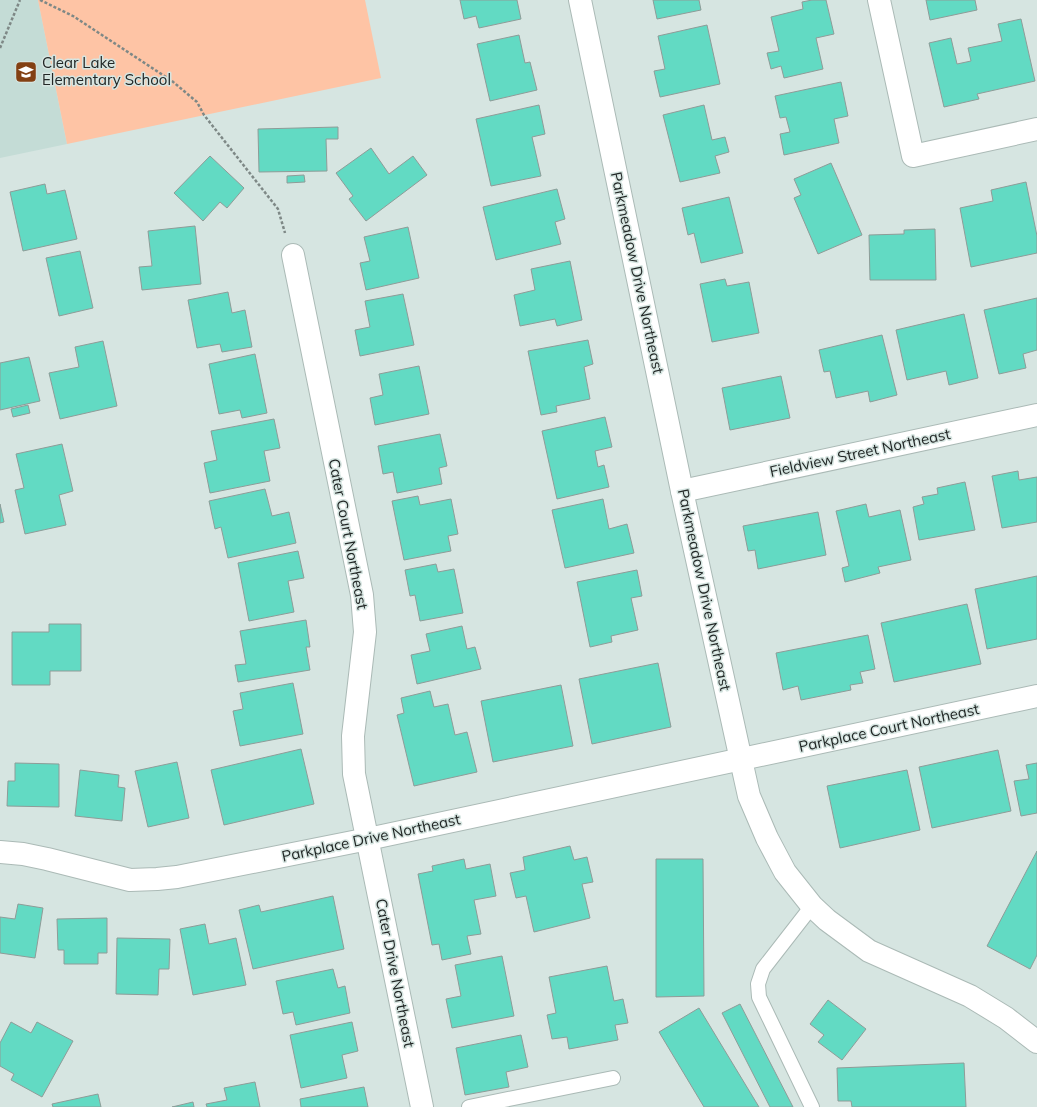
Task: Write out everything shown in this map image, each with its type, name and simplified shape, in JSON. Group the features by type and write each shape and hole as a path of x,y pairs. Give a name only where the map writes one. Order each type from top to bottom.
{"street":[{"name":"Parkmeadow Drive Northeast","path":"580,0 682,491 749,796 767,838 785,872 812,906 827,920 869,951 970,996 1006,1018 1037,1042"},
{"path":"879,0 913,156 1037,129"},
{"name":"Cater Court Northeast","path":"293,255 362,595 365,632 353,736 354,774 368,839"},
{"name":"Fieldview Street Northeast","path":"682,491 1037,415"},
{"name":"Parkplace Court Northeast","path":"741,760 1037,696"},
{"name":"Parkplace Drive Northeast","path":"0,852 23,854 130,880 157,879 368,839 741,760"},
{"name":"Cater Drive Northeast","path":"368,839 422,1107"}],"lane":[{"path":"812,906 763,968 758,984 759,997 812,1107"},
{"path":"469,1107 613,1078"}],"path":[{"path":"0,48 20,0"},
{"path":"40,0 73,16 98,31 172,81 197,102 204,115 278,209 293,255"}],"shaded area":[{"name":"Clear Lake Elementary School","path":"0,0 38,0 67,144 0,158"},
{"path":"38,0 365,0 381,78 67,144"}],"building":[{"path":"460,0 517,0 521,19 479,28 476,16 464,19"},
{"path":"653,0 699,0 701,10 657,19"},
{"path":"826,0 834,34 816,38 823,69 784,78 781,66 771,69 767,53 779,51 771,17 803,9 802,2"},
{"path":"926,0 975,0 977,10 930,20"},
{"path":"1021,19 1035,81 977,94 979,99 944,107 929,43 951,38 957,64 971,61 968,48 1002,41 998,24"},
{"path":"707,25 720,84 660,97 654,71 665,69 658,36"},
{"path":"519,35 525,63 530,62 537,90 490,101 477,44"},
{"path":"841,82 848,116 834,119 839,143 784,155 780,134 790,132 786,117 780,118 775,96"},
{"path":"539,105 545,134 532,137 541,176 491,186 476,119"},
{"path":"704,105 712,140 725,137 729,152 715,156 720,173 680,182 663,115"},
{"path":"338,127 338,139 326,139 327,171 259,172 258,129"},
{"path":"371,148 389,174 413,156 427,175 366,221 349,199 353,196 336,173"},
{"path":"210,156 244,188 227,208 220,202 203,221 174,193"},
{"path":"831,163 862,235 818,254 794,198 801,195 794,179"},
{"path":"304,175 305,182 287,183 287,176"},
{"path":"1026,182 1037,236 1037,253 971,267 960,208 993,201 991,190"},
{"path":"45,184 47,194 65,190 77,239 23,251 10,192"},
{"path":"557,189 565,219 555,222 561,244 496,260 483,207"},
{"path":"729,197 743,253 701,263 694,233 688,235 682,208"},
{"path":"195,226 201,284 142,290 139,267 152,266 148,231"},
{"path":"408,227 419,278 366,290 360,263 370,261 364,237"},
{"path":"935,229 936,280 870,280 869,235 904,234 904,230"},
{"path":"80,251 93,308 59,316 46,258"},
{"path":"570,261 582,320 557,326 555,319 520,326 514,295 535,290 531,269"},
{"path":"725,279 727,286 749,282 759,333 712,342 700,284"},
{"path":"228,292 232,313 245,310 252,347 222,352 220,344 197,348 188,300"},
{"path":"403,294 414,345 360,356 355,330 370,327 365,301"},
{"path":"1037,298 1037,350 1023,354 1026,368 999,374 984,310"},
{"path":"964,314 978,378 949,385 946,371 907,380 896,330"},
{"path":"882,335 897,395 870,402 868,391 836,398 830,371 824,372 819,350"},
{"path":"588,340 593,364 584,367 590,399 556,406 557,412 541,415 528,351"},
{"path":"103,341 117,406 60,419 49,373 79,367 75,347"},
{"path":"255,354 267,413 242,418 240,410 219,414 209,364"},
{"path":"29,357 40,401 0,410 0,363"},
{"path":"419,366 429,414 375,425 370,398 383,395 379,374"},
{"path":"781,376 790,418 730,430 722,388"},
{"path":"28,405 30,413 13,417 11,409"},
{"path":"605,417 612,447 595,451 598,467 604,465 609,487 557,499 542,431"},
{"path":"274,419 280,448 264,451 270,481 210,493 204,463 217,460 211,431"},
{"path":"440,434 447,466 439,468 442,484 397,493 393,472 383,474 378,446"},
{"path":"62,444 73,491 59,495 66,525 25,534 15,490 24,488 16,454"},
{"path":"1018,471 1019,480 1037,477 1037,522 1002,528 992,476"},
{"path":"965,482 975,530 919,540 913,507 924,504 922,497 938,494 937,488"},
{"path":"265,489 272,516 289,512 296,543 228,558 221,527 215,529 209,501"},
{"path":"418,496 420,505 451,499 458,534 448,536 451,551 404,560 392,501"},
{"path":"603,499 609,529 627,524 634,553 565,568 552,510"},
{"path":"0,504 4,522 0,523"},
{"path":"866,504 869,517 900,510 911,560 878,567 880,573 845,582 842,568 849,566 836,511"},
{"path":"818,512 826,555 758,569 755,550 748,551 743,526"},
{"path":"298,551 304,578 288,581 294,612 249,621 238,563"},
{"path":"436,564 438,572 454,569 463,613 420,621 415,595 410,596 405,570"},
{"path":"637,570 642,596 631,598 638,630 611,636 612,642 590,647 577,582"},
{"path":"1037,576 1037,639 987,649 975,589"},
{"path":"967,604 981,664 894,682 881,623"},
{"path":"306,620 310,647 306,647 310,670 238,682 235,665 246,664 240,631"},
{"path":"49,624 81,624 81,671 50,671 50,685 12,685 12,632 49,632"},
{"path":"462,626 467,649 475,647 481,669 417,684 411,655 430,651 426,634"},
{"path":"868,635 875,669 860,672 863,683 850,685 851,690 801,700 798,686 783,690 776,653"},
{"path":"658,663 671,727 592,744 579,679"},
{"path":"293,683 303,734 240,746 233,711 243,709 240,693"},
{"path":"561,685 573,746 493,762 481,701"},
{"path":"430,691 434,707 448,704 455,735 467,732 477,772 414,786 397,715 404,713 401,698"},
{"path":"301,749 314,804 224,825 211,770"},
{"path":"998,750 1011,811 932,828 919,767"},
{"path":"177,762 189,818 148,827 135,771"},
{"path":"15,763 59,764 59,807 7,806 8,781 15,781"},
{"path":"1037,763 1037,813 1021,816 1014,781 1029,779 1026,765"},
{"path":"80,770 119,775 118,787 125,788 122,821 75,816"},
{"path":"907,770 920,830 840,848 827,786"},
{"path":"570,846 574,860 587,857 593,882 582,884 590,918 534,932 526,896 516,898 510,873 525,870 523,857"},
{"path":"1037,851 1037,955 1030,969 987,946"},
{"path":"464,859 466,869 490,864 496,896 474,900 481,934 467,936 471,954 442,960 439,944 432,945 418,874 433,871 432,866"},
{"path":"656,859 703,859 704,996 656,997"},
{"path":"333,896 344,949 253,969 239,910 259,905 261,912"},
{"path":"18,904 43,908 35,958 0,953 0,917 15,919"},
{"path":"107,918 107,953 98,953 98,964 64,964 64,950 58,950 57,919"},
{"path":"205,924 209,944 236,938 246,985 193,995 180,929"},
{"path":"117,938 170,939 169,969 159,969 158,995 116,994"},
{"path":"502,956 514,1016 452,1028 446,999 461,996 455,965"},
{"path":"607,966 614,1001 623,999 628,1023 615,1025 618,1040 569,1049 567,1037 552,1039 547,1015 556,1013 549,977"},
{"path":"333,969 338,988 345,986 350,1013 296,1025 293,1012 283,1014 276,981"},
{"path":"828,1000 866,1029 842,1060 818,1042 824,1035 810,1024"},
{"path":"740,1004 793,1107 770,1107 722,1013"},
{"path":"699,1008 759,1107 704,1107 659,1032"},
{"path":"11,1022 31,1033 37,1022 73,1041 42,1097 11,1080 14,1074 0,1066 0,1043"},
{"path":"352,1022 358,1051 342,1055 347,1078 301,1088 290,1035"},
{"path":"521,1035 528,1067 506,1072 509,1087 465,1095 456,1048"},
{"path":"964,1063 966,1107 852,1107 851,1101 838,1101 837,1068"},
{"path":"255,1082 260,1107 207,1107 206,1104 227,1100 224,1088"},
{"path":"364,1087 368,1107 301,1107 300,1099"},
{"path":"98,1094 101,1107 53,1107 52,1104"},
{"path":"193,1102 194,1107 172,1107"}],"place":[{"name":"Clear Lake Elementary School","path":"26,72"}]}
